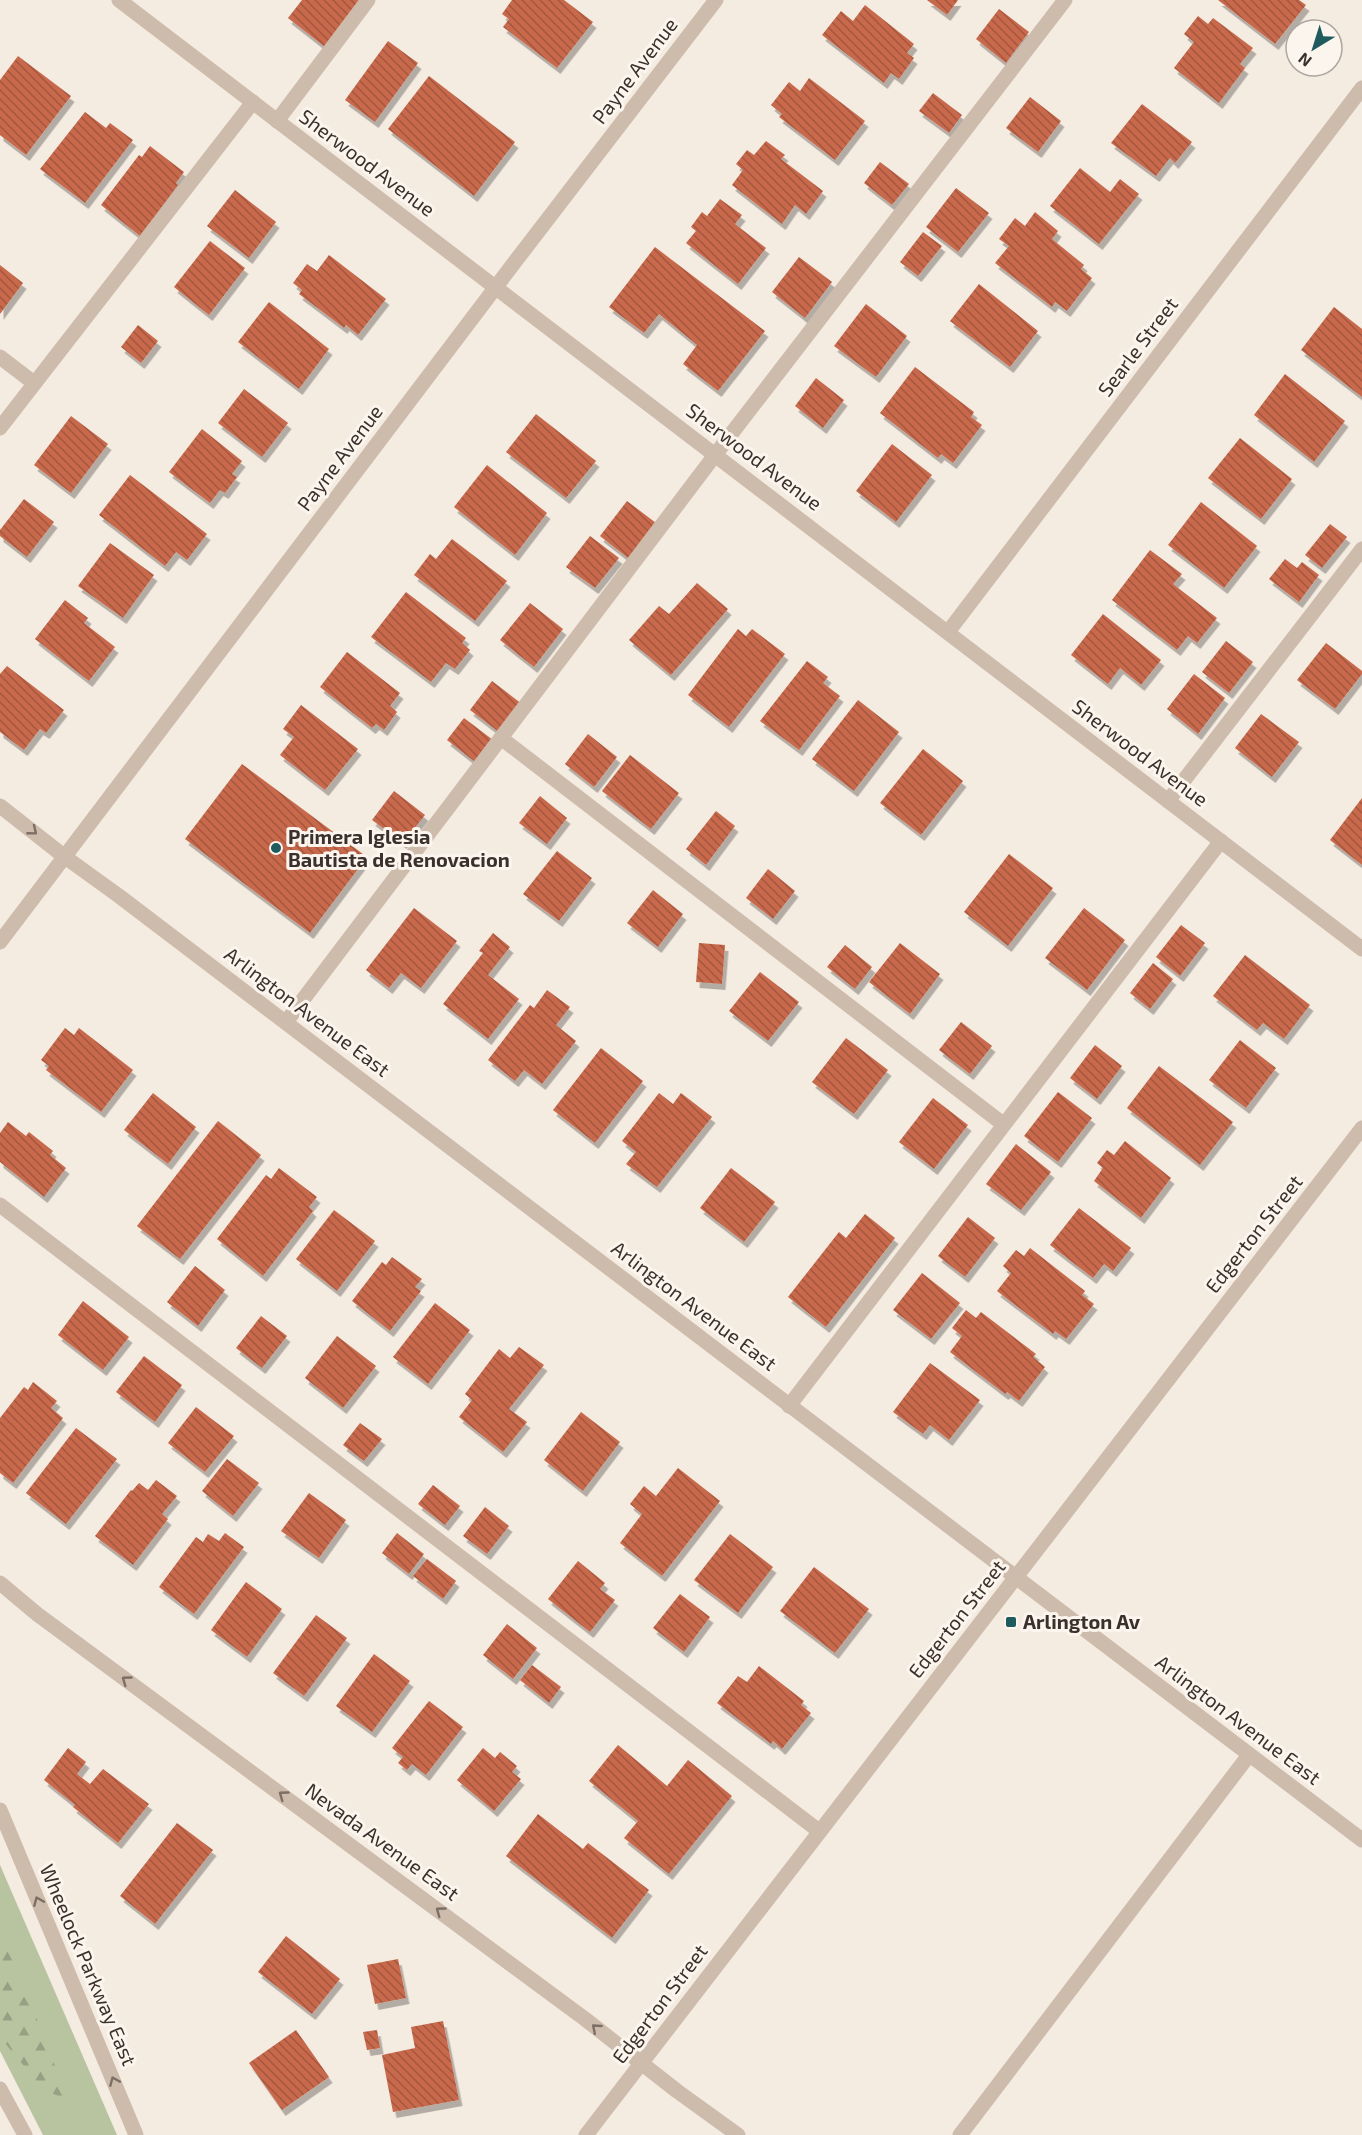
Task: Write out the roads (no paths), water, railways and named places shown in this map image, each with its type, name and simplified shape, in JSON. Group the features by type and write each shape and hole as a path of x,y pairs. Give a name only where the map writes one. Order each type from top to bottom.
{"street":[{"name":"Sherwood Avenue","path":"119,0 1362,949"},
{"path":"277,120 368,0"},
{"name":"Payne Avenue","path":"0,942 716,0"},
{"path":"286,1022 715,455 1065,0"},
{"name":"Searle Street","path":"948,632 1362,88"},
{"path":"0,428 253,102"},
{"path":"0,357 34,383"},
{"path":"1168,801 1362,549"},
{"path":"501,738 1003,1124"},
{"name":"Arlington Avenue East","path":"0,806 1362,1840"},
{"path":"789,1406 1221,841"},
{"name":"Edgerton Street","path":"586,2135 1362,1128"},
{"path":"0,1205 819,1831"},
{"name":"Nevada Avenue East","path":"0,1583 37,1614 566,2004 677,2091 738,2135"},
{"path":"960,2135 1249,1755"},
{"name":"Wheelock Parkway East","path":"0,1810 136,2135"},
{"path":"0,2089 25,2135"}],"place":[{"name":"Primera Iglesia Bautista de Renovacion","path":"276,848"},
{"name":"Arlington Av","path":"1011,1622"}]}
